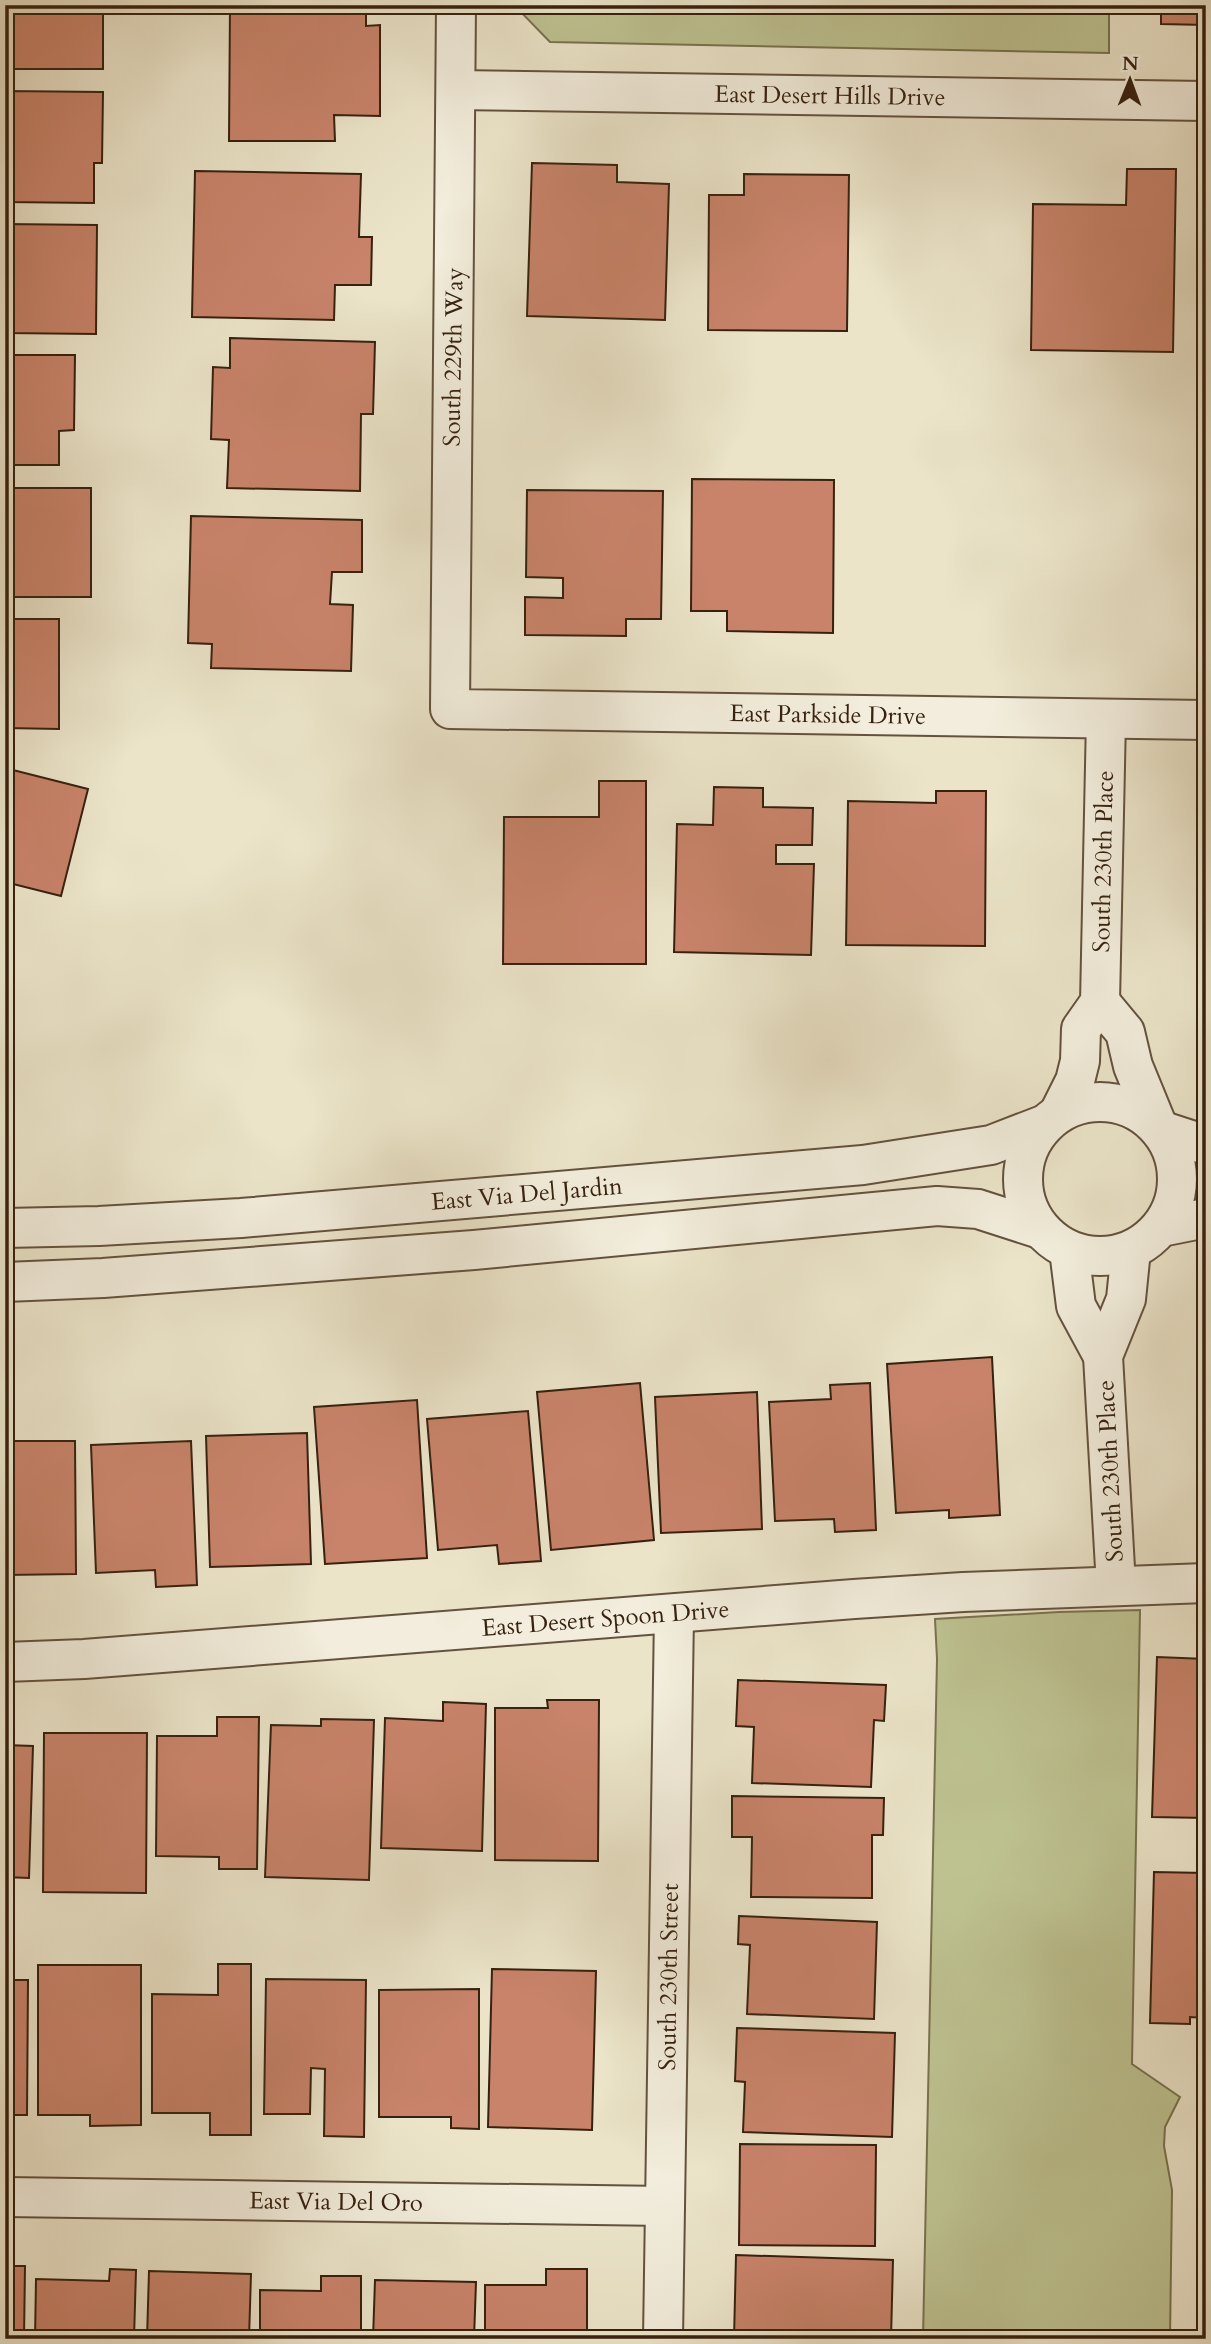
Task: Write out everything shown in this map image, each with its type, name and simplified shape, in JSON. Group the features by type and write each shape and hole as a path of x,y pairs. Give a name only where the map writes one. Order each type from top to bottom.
{"street":[{"name":"South 229th Way","path":"450,709 456,5"},
{"name":"East Desert Hills Drive","path":"456,90 1206,101"},
{"name":"East Parkside Drive","path":"450,709 1206,720"},
{"name":"South 230th Place","path":"1100,1002 1106,719"},
{"path":"5,1282 143,1276 474,1251 937,1206 978,1209 1055,1239 1089,1256 1131,1250 1161,1227 1171,1209 1177,1189 1177,1168 1171,1147 1159,1129 1133,1066 1125,1032 1100,1002 1081,1030 1080,1061 1075,1082 1051,1119 1030,1144 1023,1166 1022,1188 1028,1209 1055,1239"},
{"path":"1051,1119 1078,1104 1100,1101 1122,1104 1142,1114 1159,1129 1206,1145"},
{"name":"East Via Del Jardin","path":"5,1228 86,1227 241,1218 863,1166 991,1145 1051,1119"},
{"path":"1161,1227 1206,1218"},
{"name":"South 230th Place","path":"1055,1239 1076,1306 1103,1356 1116,1586"},
{"name":"South 230th Place","path":"1103,1356 1126,1299 1131,1250"},
{"name":"East Desert Spoon Drive","path":"5,1662 111,1657 854,1599 1206,1583"},
{"name":"South 230th Street","path":"663,2339 674,1614"},
{"name":"East Via Del Oro","path":"5,2197 665,2206"}],"green space":[{"path":"514,5 1109,5 1109,53 550,42"},
{"path":"1140,1610 1132,2064 1180,2097 1165,2127 1164,2146 1172,2190 1170,2339 923,2339 937,1659 935,1619"}],"building":[{"path":"5,5 103,5 103,69 5,69"},
{"path":"230,5 366,5 366,26 380,25 380,116 334,115 335,141 229,141"},
{"path":"1161,5 1206,5 1206,25 1161,24"},
{"path":"5,91 103,92 102,163 94,163 94,203 5,202"},
{"path":"532,163 617,165 617,182 669,184 665,320 527,316"},
{"path":"1127,169 1176,169 1173,352 1031,350 1033,204 1126,205"},
{"path":"195,171 361,174 359,237 372,237 371,285 335,285 334,320 192,317"},
{"path":"744,174 849,175 847,331 708,330 709,195 744,195"},
{"path":"1206,196 1206,328 1202,328"},
{"path":"5,224 97,225 96,334 5,333"},
{"path":"230,338 375,342 373,414 361,414 360,491 227,488 229,440 211,439 213,367 230,368"},
{"path":"5,355 75,355 74,430 59,431 59,465 5,465"},
{"path":"1201,470 1206,470 1206,610 1198,609"},
{"path":"692,479 834,480 833,633 727,631 727,611 691,611"},
{"path":"5,488 91,488 91,597 5,597"},
{"path":"527,490 663,491 661,619 626,619 626,636 525,635 525,597 563,598 563,578 526,577"},
{"path":"191,516 362,520 362,572 332,572 330,604 353,605 351,671 211,668 212,644 188,643"},
{"path":"5,619 59,619 59,729 5,728"},
{"path":"5,768 88,789 61,896 5,882"},
{"path":"599,781 646,781 646,964 503,964 504,817 599,817"},
{"path":"714,787 763,788 763,807 813,808 812,845 776,845 776,864 814,864 811,955 674,952 677,824 713,825"},
{"path":"936,791 986,791 985,946 846,945 848,801 936,803"},
{"path":"992,1357 1000,1515 949,1518 949,1510 896,1513 887,1364"},
{"path":"640,1383 654,1540 551,1550 537,1392"},
{"path":"870,1383 876,1530 835,1532 834,1519 775,1521 769,1402 831,1399 830,1385"},
{"path":"757,1392 762,1529 661,1533 655,1397"},
{"path":"417,1400 427,1558 325,1564 314,1407"},
{"path":"528,1411 541,1561 499,1564 497,1545 438,1550 427,1419"},
{"path":"307,1433 311,1564 210,1567 206,1436"},
{"path":"5,1441 75,1441 76,1574 5,1575"},
{"path":"191,1441 197,1585 156,1587 155,1570 96,1573 91,1445"},
{"path":"1157,1657 1206,1659 1206,1818 1152,1817"},
{"path":"738,1680 886,1685 884,1721 874,1720 871,1787 752,1783 754,1727 736,1726"},
{"path":"547,1700 599,1700 598,1861 495,1860 495,1708 548,1708"},
{"path":"443,1702 486,1704 482,1851 381,1848 385,1718 443,1721"},
{"path":"217,1717 259,1717 257,1869 219,1869 219,1857 156,1856 157,1736 217,1736"},
{"path":"321,1719 374,1720 369,1880 265,1877 271,1725 321,1726"},
{"path":"44,1733 147,1733 146,1893 43,1892"},
{"path":"5,1745 33,1746 29,1878 5,1877"},
{"path":"732,1796 884,1798 883,1835 872,1835 872,1898 751,1897 752,1837 732,1837"},
{"path":"1154,1872 1206,1873 1206,2018 1190,2017 1190,2024 1150,2023"},
{"path":"739,1916 877,1922 874,2019 747,2014 750,1945 738,1944"},
{"path":"218,1964 251,1964 251,2135 210,2135 210,2113 152,2113 152,1994 218,1995"},
{"path":"38,1965 141,1965 141,2125 90,2126 90,2115 38,2115"},
{"path":"492,1969 596,1971 592,2130 488,2127"},
{"path":"266,1979 366,1980 364,2137 324,2136 325,2069 311,2068 310,2114 264,2114"},
{"path":"5,1980 28,1980 27,2115 5,2115"},
{"path":"479,1989 479,2129 451,2128 451,2117 379,2117 379,1990"},
{"path":"737,2028 895,2033 892,2137 743,2132 745,2082 735,2081"},
{"path":"740,2144 876,2145 875,2246 739,2245"},
{"path":"736,2255 893,2260 891,2339 734,2339"},
{"path":"5,2266 25,2266 24,2339 5,2339"},
{"path":"110,2269 136,2270 134,2339 35,2339 36,2279 109,2281"},
{"path":"546,2269 587,2269 587,2339 485,2339 485,2285 546,2285"},
{"path":"149,2271 251,2274 249,2339 147,2339"},
{"path":"321,2276 361,2276 361,2339 260,2339 260,2290 321,2291"},
{"path":"375,2280 476,2282 474,2339 373,2339"}]}
